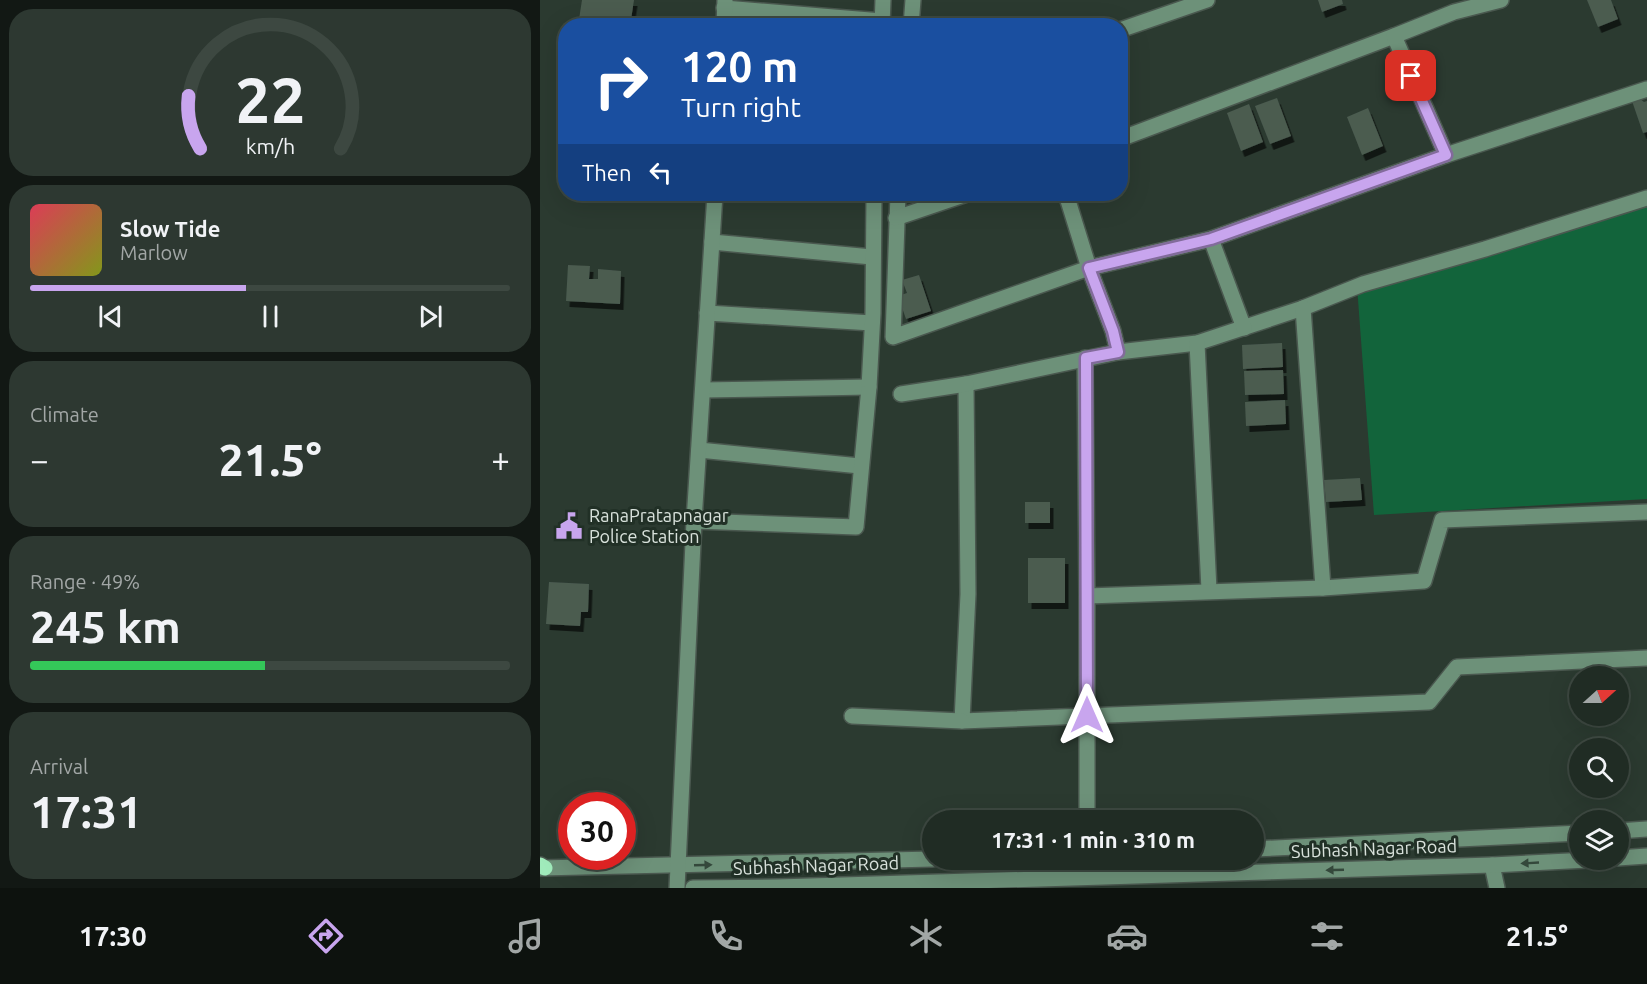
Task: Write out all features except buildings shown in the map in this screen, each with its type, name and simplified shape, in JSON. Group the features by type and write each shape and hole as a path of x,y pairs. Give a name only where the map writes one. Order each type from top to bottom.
{"street":[{"path":"882,18 883,0"},
{"path":"912,18 913,0"},
{"path":"1128,27 1207,0"},
{"path":"1128,136 1394,36 1454,6 1501,0"},
{"path":"725,4 841,18"},
{"path":"1394,36 1446,155"},
{"path":"897,201 892,337 1089,268 1211,239 1446,155 1647,89"},
{"path":"901,394 966,384 1118,352 1197,343 1303,308 1363,284 1485,249 1647,198"},
{"path":"677,888 694,521 715,201"},
{"path":"694,521 856,527 869,387 874,201"},
{"path":"896,218 946,201"},
{"path":"1068,201 1089,268 1113,331 1118,352"},
{"path":"1211,239 1244,328"},
{"path":"712,242 872,257"},
{"path":"1303,308 1323,588"},
{"path":"707,313 872,323"},
{"path":"1197,343 1209,590"},
{"path":"1086,358 1087,810"},
{"path":"962,721 968,594 966,384"},
{"path":"703,390 869,387"},
{"path":"699,450 860,466"},
{"path":"1087,596 1209,590 1323,588 1424,581 1442,520 1647,512"},
{"path":"852,717 962,721 1429,702 1457,667 1647,658"},
{"path":"1629,830 1647,829"},
{"path":"1264,849 1569,834"},
{"path":"1629,857 1647,856"},
{"path":"542,867 922,859"},
{"name":"Subhash Nagar Road","path":"693,888 778,888 1569,861"},
{"path":"778,888 790,862"},
{"path":"1492,865 1497,888"},
{"path":"1086,870 1086,876"}],"green space":[{"path":"1647,197 1647,499 1374,515 1357,286"}],"place":[{"name":"RanaPratapnagar Police Station","path":"569,526"}],"route":[{"path":"1087,715 1086,358 1118,352 1113,331 1089,268 1211,239 1446,155 1411,76"}]}
